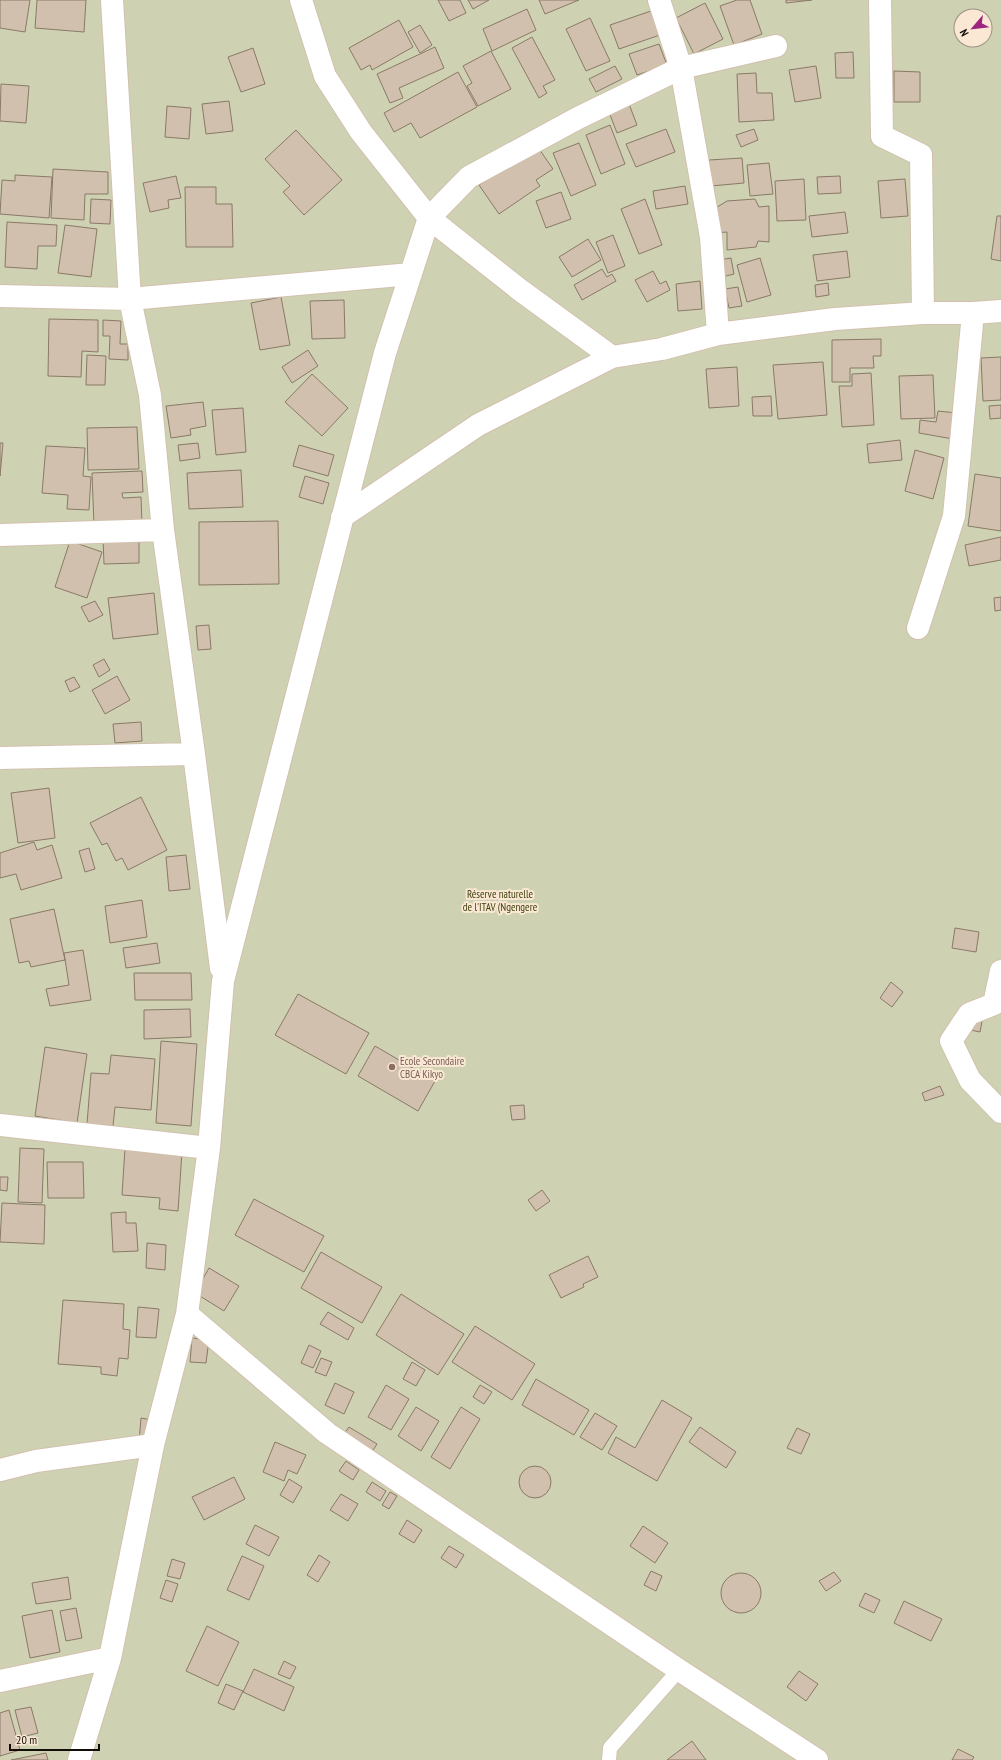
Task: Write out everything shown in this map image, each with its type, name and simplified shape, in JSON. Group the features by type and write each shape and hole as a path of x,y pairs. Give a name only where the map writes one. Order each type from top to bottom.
{"street":[{"path":"112,0 130,299 150,395 163,530 223,981"},
{"path":"301,0 325,76 362,132 429,218 520,290 612,357"},
{"path":"659,0 682,68 711,237 718,334"},
{"path":"880,0 882,136 921,155 923,313"},
{"path":"79,1760 110,1658 153,1445 187,1314 209,1148 223,981 385,353 429,218 469,177 578,118 682,68 776,46"},
{"path":"0,296 130,299 411,274"},
{"path":"342,517 478,425 612,357 662,349 718,334 835,319 923,313 973,313 1001,311"},
{"path":"918,628 954,516 973,313"},
{"path":"0,535 163,530"},
{"path":"0,758 194,754"},
{"path":"1001,971 994,1004 969,1014 951,1041 970,1080 1001,1112"},
{"path":"0,1125 209,1148"},
{"path":"187,1314 327,1433 679,1670 817,1760"},
{"path":"0,1470 36,1461 153,1445"},
{"path":"0,1681 110,1658"}],"lane":[{"path":"609,1760 610,1748 679,1670"}],"green space":[{"name":"Réserve naturelle de l'ITAV (Ngengere","path":"0,0 1001,0 1001,1760 0,1760"}],"building":[{"path":"0,0 30,0 25,32 0,28"},
{"path":"37,0 86,0 84,32 35,28"},
{"path":"438,0 460,0 466,13 449,21"},
{"path":"468,0 489,0 473,9"},
{"path":"539,0 579,0 545,14"},
{"path":"737,0 750,0 762,34 734,45 720,6"},
{"path":"786,0 812,0 786,3"},
{"path":"705,3 723,39 694,54 676,18"},
{"path":"527,9 536,30 492,51 483,29"},
{"path":"651,11 660,35 619,49 610,25"},
{"path":"590,18 610,61 586,71 566,29"},
{"path":"399,20 413,47 372,70 370,65 361,70 349,48"},
{"path":"420,25 432,45 420,53 408,32"},
{"path":"532,37 555,80 543,86 547,93 539,98 512,48"},
{"path":"659,44 667,65 637,75 629,54"},
{"path":"435,47 444,68 399,88 403,98 390,103 377,74"},
{"path":"253,48 265,84 241,92 228,57"},
{"path":"491,51 511,89 478,106 467,86 472,83 463,66"},
{"path":"853,52 854,78 836,78 835,53"},
{"path":"615,66 622,79 596,92 589,79"},
{"path":"816,66 821,98 795,102 789,70"},
{"path":"894,71 920,72 920,102 894,102"},
{"path":"458,72 477,107 420,138 411,123 394,132 384,113"},
{"path":"756,73 757,93 772,93 774,120 739,122 737,74"},
{"path":"1,84 29,86 26,123 0,121"},
{"path":"229,101 233,131 206,134 202,104"},
{"path":"629,104 637,125 617,133 609,112"},
{"path":"167,106 191,108 189,139 165,137"},
{"path":"610,125 625,164 601,174 586,135"},
{"path":"666,129 675,152 636,167 626,144"},
{"path":"754,129 758,140 741,147 736,135"},
{"path":"296,130 342,180 304,215 283,192 290,186 265,159"},
{"path":"579,143 596,185 571,196 553,153"},
{"path":"537,146 553,169 536,180 540,186 499,214 479,185"},
{"path":"742,158 744,183 711,186 709,160"},
{"path":"769,163 773,194 750,196 747,165"},
{"path":"53,169 108,172 108,194 85,194 84,220 51,218"},
{"path":"15,175 52,177 49,218 0,214 2,180 15,181"},
{"path":"176,176 181,198 168,200 169,208 150,212 143,183"},
{"path":"840,176 841,193 818,194 817,177"},
{"path":"804,179 806,220 777,221 775,181"},
{"path":"905,179 908,216 881,218 878,181"},
{"path":"685,186 688,204 656,209 653,191"},
{"path":"185,187 216,187 216,204 232,204 233,247 186,247"},
{"path":"561,192 571,219 546,228 536,201"},
{"path":"91,199 111,200 110,224 90,223"},
{"path":"645,199 662,245 639,254 621,209"},
{"path":"755,199 759,207 769,206 769,242 758,241 756,247 727,250 727,232 714,233 714,209 727,201"},
{"path":"845,212 848,233 812,237 809,216"},
{"path":"997,216 1001,216 1001,261 991,259"},
{"path":"7,222 57,225 56,246 38,246 37,269 5,267"},
{"path":"65,225 97,229 91,277 58,273"},
{"path":"613,235 625,266 608,273 596,242"},
{"path":"588,239 601,260 572,277 559,257"},
{"path":"847,251 850,277 817,281 813,255"},
{"path":"731,258 734,274 722,277 719,260"},
{"path":"760,258 771,295 747,302 737,265"},
{"path":"602,269 607,277 612,274 616,281 582,300 574,285"},
{"path":"653,271 660,284 666,281 670,290 647,302 635,280"},
{"path":"700,281 702,309 678,311 676,284"},
{"path":"828,283 829,295 816,297 815,285"},
{"path":"738,287 742,306 729,308 725,289"},
{"path":"281,297 290,345 260,350 251,303"},
{"path":"344,300 345,338 312,339 310,301"},
{"path":"49,319 98,320 98,352 82,351 81,377 48,376"},
{"path":"103,320 121,321 120,344 128,344 128,360 109,359 110,336 103,336"},
{"path":"881,339 881,356 873,356 874,368 850,368 850,382 832,382 832,340"},
{"path":"308,350 318,366 292,383 282,367"},
{"path":"87,355 106,356 105,385 86,385"},
{"path":"1001,357 1001,400 983,401 981,358"},
{"path":"823,362 827,415 778,419 773,365"},
{"path":"737,367 739,406 709,408 706,369"},
{"path":"871,373 874,425 842,427 839,386 852,386 852,374"},
{"path":"312,374 348,408 322,436 285,402"},
{"path":"933,375 935,418 901,419 899,376"},
{"path":"771,396 772,416 753,416 752,397"},
{"path":"203,402 206,426 190,429 191,435 171,438 166,406"},
{"path":"1001,405 1001,418 990,419 989,406"},
{"path":"243,408 246,452 216,455 212,410"},
{"path":"938,411 957,413 953,439 919,433 920,420 936,422"},
{"path":"137,427 139,469 88,470 87,428"},
{"path":"900,440 902,460 869,463 867,444"},
{"path":"0,443 3,443 0,476"},
{"path":"198,443 200,458 180,461 178,445"},
{"path":"299,445 334,455 328,476 293,466"},
{"path":"46,446 85,448 83,476 91,477 89,510 67,509 68,495 42,493"},
{"path":"915,450 944,458 933,499 905,491"},
{"path":"241,470 243,507 189,509 187,473"},
{"path":"142,471 143,492 122,493 123,498 141,497 142,524 94,526 92,473"},
{"path":"975,474 1001,478 1001,531 968,526"},
{"path":"305,476 329,483 323,504 299,497"},
{"path":"278,521 279,584 199,585 199,522"},
{"path":"1001,537 1001,560 969,566 965,545"},
{"path":"103,539 139,539 139,563 104,564"},
{"path":"70,541 102,552 87,598 55,587"},
{"path":"154,593 158,634 113,639 108,598"},
{"path":"1001,597 1001,610 995,611 994,598"},
{"path":"95,601 103,615 89,622 81,607"},
{"path":"209,625 211,649 198,650 196,626"},
{"path":"104,659 110,670 99,677 93,665"},
{"path":"117,676 130,700 105,714 92,690"},
{"path":"74,677 80,687 70,692 65,681"},
{"path":"141,722 142,741 115,743 113,724"},
{"path":"49,788 55,838 18,843 11,793"},
{"path":"141,797 167,850 128,870 122,858 116,861 107,843 102,845 90,823"},
{"path":"34,842 37,850 52,845 62,878 21,890 16,874 0,878 0,853"},
{"path":"89,848 95,869 85,872 79,851"},
{"path":"186,855 190,889 169,891 166,857"},
{"path":"142,900 147,937 110,943 105,906"},
{"path":"54,909 65,960 31,967 29,961 19,963 10,919"},
{"path":"955,928 979,932 976,952 952,948"},
{"path":"157,943 160,963 126,968 123,948"},
{"path":"83,950 91,1000 50,1006 46,989 69,985 64,953"},
{"path":"134,973 191,973 192,1000 135,1000"},
{"path":"891,982 903,992 892,1007 880,998"},
{"path":"298,994 369,1033 346,1074 275,1035"},
{"path":"190,1009 191,1037 144,1039 144,1010"},
{"path":"984,1011 980,1032 961,1028"},
{"path":"161,1041 197,1044 191,1126 156,1123"},
{"path":"375,1046 435,1081 418,1111 358,1076"},
{"path":"45,1047 87,1054 77,1123 35,1116"},
{"path":"111,1055 155,1059 151,1110 115,1107 113,1126 87,1124 91,1073 109,1074"},
{"path":"940,1086 944,1095 925,1101 922,1093"},
{"path":"524,1105 525,1119 512,1120 510,1106"},
{"path":"20,1148 44,1149 42,1203 18,1202"},
{"path":"125,1148 182,1152 178,1211 159,1209 160,1198 122,1195"},
{"path":"47,1162 83,1162 84,1198 48,1198"},
{"path":"0,1177 8,1177 7,1191 0,1190"},
{"path":"542,1190 550,1201 536,1211 528,1200"},
{"path":"254,1199 324,1236 304,1272 235,1235"},
{"path":"2,1203 45,1205 44,1244 0,1242"},
{"path":"126,1212 126,1223 136,1223 138,1251 113,1252 111,1213"},
{"path":"147,1243 166,1245 165,1270 146,1268"},
{"path":"321,1252 382,1287 362,1323 301,1288"},
{"path":"588,1256 598,1277 583,1284 584,1287 561,1298 549,1275"},
{"path":"209,1268 239,1286 224,1311 195,1293"},
{"path":"401,1294 464,1334 438,1375 376,1335"},
{"path":"63,1300 124,1304 123,1329 130,1330 128,1359 119,1358 117,1376 101,1374 101,1367 58,1364"},
{"path":"138,1307 159,1309 156,1338 136,1337"},
{"path":"328,1312 354,1328 348,1340 320,1324"},
{"path":"475,1326 535,1364 512,1400 452,1362"},
{"path":"192,1338 209,1340 206,1363 190,1362"},
{"path":"309,1345 321,1351 313,1368 301,1363"},
{"path":"321,1358 332,1362 326,1376 315,1372"},
{"path":"412,1362 425,1370 416,1386 403,1379"},
{"path":"536,1379 589,1410 574,1435 522,1405"},
{"path":"335,1383 354,1392 344,1414 325,1405"},
{"path":"386,1385 409,1399 391,1430 368,1417"},
{"path":"480,1385 492,1392 484,1404 473,1397"},
{"path":"662,1400 692,1418 657,1481 608,1453 616,1437 635,1448"},
{"path":"416,1407 439,1421 421,1451 398,1436"},
{"path":"461,1407 480,1419 450,1469 431,1457"},
{"path":"595,1413 617,1426 602,1450 580,1437"},
{"path":"141,1418 152,1420 149,1444 139,1442"},
{"path":"349,1427 377,1444 368,1458 340,1440"},
{"path":"700,1427 736,1452 726,1468 689,1442"},
{"path":"797,1428 810,1434 801,1454 787,1448"},
{"path":"275,1442 306,1455 297,1474 288,1470 284,1481 263,1472"},
{"path":"346,1461 359,1470 353,1480 339,1471"},
{"path":"532,1466 538,1466 547,1470 551,1482 547,1494 538,1498 532,1498 523,1494 519,1485 519,1479 523,1470"},
{"path":"234,1477 245,1499 204,1520 192,1497"},
{"path":"289,1479 302,1487 293,1503 280,1495"},
{"path":"372,1482 386,1491 380,1501 366,1492"},
{"path":"390,1492 397,1496 389,1509 382,1505"},
{"path":"341,1494 358,1504 348,1521 330,1510"},
{"path":"407,1520 422,1530 414,1543 399,1534"},
{"path":"255,1525 279,1537 269,1556 246,1544"},
{"path":"643,1526 668,1543 655,1563 630,1546"},
{"path":"449,1546 464,1555 456,1568 441,1558"},
{"path":"319,1555 330,1562 318,1582 307,1575"},
{"path":"242,1556 264,1566 249,1600 227,1590"},
{"path":"172,1559 185,1563 180,1579 167,1576"},
{"path":"651,1571 662,1576 656,1591 644,1585"},
{"path":"834,1572 841,1581 826,1591 819,1581"},
{"path":"745,1573 752,1576 758,1582 761,1593 760,1601 752,1610 745,1613 737,1613 730,1610 722,1601 721,1589 724,1582 733,1574"},
{"path":"68,1577 71,1599 36,1604 32,1583"},
{"path":"166,1580 178,1584 172,1602 160,1598"},
{"path":"865,1593 880,1600 874,1613 859,1606"},
{"path":"904,1601 942,1619 931,1641 894,1623"},
{"path":"76,1608 82,1638 66,1641 60,1611"},
{"path":"52,1610 60,1652 30,1658 22,1616"},
{"path":"207,1626 239,1642 218,1686 186,1671"},
{"path":"284,1661 296,1667 290,1679 278,1674"},
{"path":"254,1669 294,1687 284,1711 243,1692"},
{"path":"799,1671 818,1684 806,1701 787,1687"},
{"path":"226,1684 243,1691 234,1710 218,1703"},
{"path":"31,1707 38,1733 22,1737 15,1710"},
{"path":"9,1710 20,1750 0,1756 0,1713"},
{"path":"692,1741 706,1760 667,1760"},
{"path":"958,1749 974,1757 972,1760 952,1760"},
{"path":"46,1753 48,1760 11,1760"}],"place":[{"name":"Ecole Secondaire CBCA Kikyo","path":"392,1067"}]}
